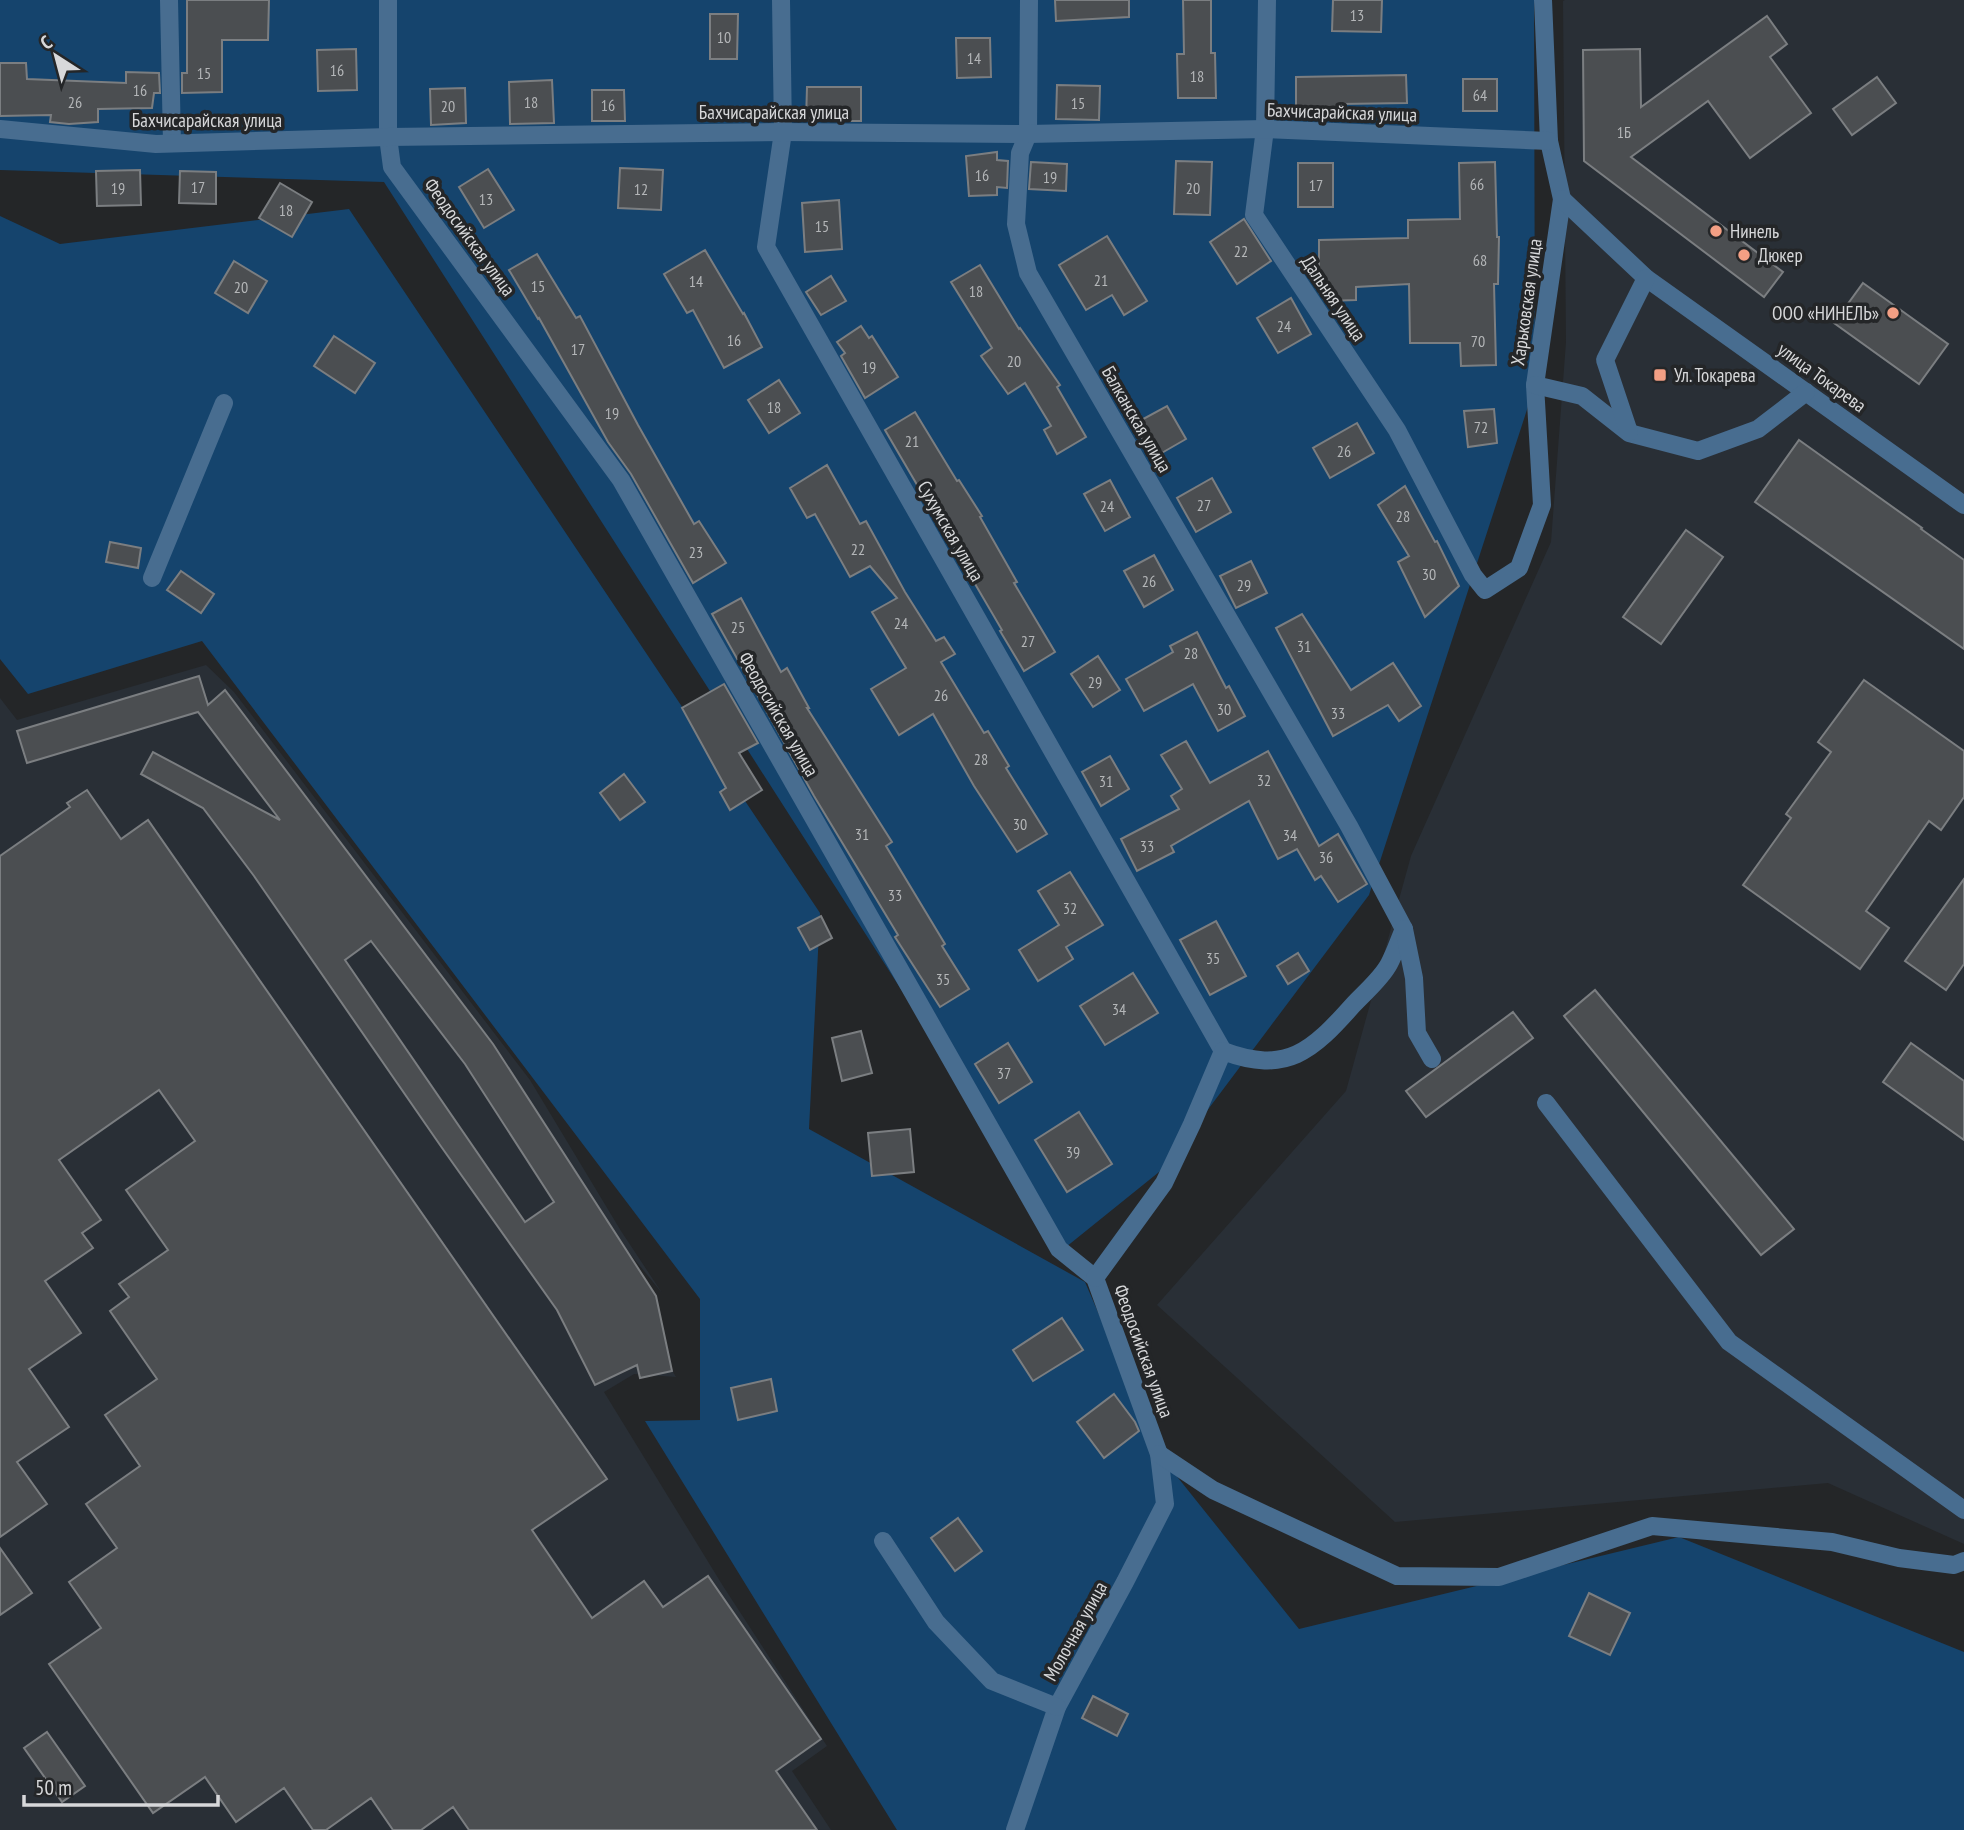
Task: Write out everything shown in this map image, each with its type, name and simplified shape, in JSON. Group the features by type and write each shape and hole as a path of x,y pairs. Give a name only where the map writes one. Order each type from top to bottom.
{"street":[{"path":"169,0 172,144"},
{"name":"Феодосийская улица","path":"388,0 388,138 392,167 621,480 1059,1249 1095,1278 1159,1454"},
{"name":"Сухумская улица","path":"781,0 783,132 766,247 1223,1051"},
{"name":"Балканская улица","path":"1029,0 1028,134 1020,152 1016,224 1028,274 1349,826 1404,929 1414,978 1417,1033 1432,1059"},
{"name":"Дальняя улица","path":"1267,0 1265,129 1254,215 1397,430 1473,575 1485,590"},
{"name":"Харьковская улица","path":"1485,590 1519,568 1542,505 1535,385 1562,199 1549,141 1543,0"},
{"name":"Бахчисарайская улица","path":"0,129 156,144 783,132 1028,134 1265,129 1549,141"},
{"name":"улица Токарева","path":"1562,199 1646,278 1964,505"},
{"path":"1629,433 1605,360 1646,278"},
{"path":"1535,385 1582,396 1629,433 1698,451 1758,429 1806,392"},
{"path":"152,578 224,403"},
{"path":"1095,1278 1164,1183 1223,1051 1246,1059 1270,1061 1293,1056 1315,1045 1388,966 1404,929"},
{"path":"1546,1103 1729,1342 1964,1510"},
{"path":"1159,1454 1213,1490 1397,1576 1499,1577 1652,1526 1832,1542 1899,1558 1954,1565 1964,1561"},
{"name":"Молочная улица","path":"1015,1830 1057,1707 1165,1504 1159,1454"},
{"path":"883,1541 936,1622 992,1681 1057,1707"}],"shaded area":[{"path":"0,0 1534,0 1535,385 1369,895 1164,1168 1066,1247 384,182 0,170"},
{"path":"1565,0 1964,0 1964,1544 1828,1483 1395,1522 1157,1305 1346,1091 1411,856 1551,542 1566,342"},
{"path":"349,209 820,913 809,1129 1085,1282 1159,1454 1299,1629 1679,1537 1964,1652 1964,1830 897,1830 645,1421 700,1420 700,1299 202,641 28,694 0,659 0,216 60,244","holes":["234,261 248,313 215,293","334,336 375,363 355,392 314,366","624,774 645,801 620,820 600,792"]},
{"path":"206,665 234,692 530,1080 621,1231 662,1293 545,1150 676,1377 634,1374 604,1392 723,1586 827,1746 792,1771 831,1830 0,1830 0,698 17,720"}],"building":[{"path":"187,0 269,0 268,40 222,40 222,92 182,93 182,73 187,73"},
{"path":"1055,0 1129,0 1129,17 1056,21"},
{"path":"1183,0 1211,0 1211,53 1215,53 1216,98 1178,98 1177,54 1184,54"},
{"path":"1333,0 1382,0 1381,32 1332,31"},
{"path":"710,14 738,14 737,59 710,59"},
{"path":"1767,16 1787,44 1770,57 1811,113 1750,158 1708,101 1631,157 1783,272 1764,297 1584,161 1583,50 1640,49 1641,107"},
{"path":"956,38 990,38 991,77 957,78"},
{"path":"356,49 357,90 318,91 317,50"},
{"path":"0,63 26,63 27,79 126,83 126,72 159,73 160,93 154,93 152,108 98,109 98,122 50,122 51,115 0,116"},
{"path":"1406,75 1407,103 1341,104 1341,114 1296,115 1296,77"},
{"path":"1877,77 1896,103 1852,135 1833,109"},
{"path":"1463,79 1497,79 1497,111 1463,111"},
{"path":"552,80 554,123 510,124 509,82"},
{"path":"1057,85 1100,86 1099,120 1056,119"},
{"path":"807,87 861,87 861,121 806,121"},
{"path":"465,88 466,123 431,125 430,89"},
{"path":"592,90 624,90 625,121 592,121"},
{"path":"997,152 997,160 1008,161 1007,188 997,187 997,195 969,196 966,156"},
{"path":"1176,161 1212,162 1210,215 1174,214"},
{"path":"1031,162 1067,164 1066,191 1029,189"},
{"path":"1495,162 1499,237 1498,284 1494,284 1496,365 1461,366 1460,343 1410,343 1409,284 1356,287 1356,300 1325,301 1319,292 1319,240 1408,238 1408,220 1460,219 1459,163"},
{"path":"1298,163 1333,163 1333,207 1298,207"},
{"path":"620,168 663,170 661,210 618,208"},
{"path":"488,169 514,210 484,228 459,187"},
{"path":"140,170 141,205 97,206 96,171"},
{"path":"180,171 216,172 216,204 179,203"},
{"path":"280,183 312,202 292,237 259,218"},
{"path":"839,200 842,249 805,252 802,203"},
{"path":"1244,219 1271,261 1237,284 1210,242"},
{"path":"1107,236 1147,301 1124,315 1112,295 1086,310 1059,265"},
{"path":"705,250 762,347 724,368 693,310 687,313 664,274"},
{"path":"537,254 576,318 580,316 694,524 699,521 726,563 693,583 509,270"},
{"path":"234,261 267,281 248,313 215,293"},
{"path":"980,265 1019,329 1060,385 1057,387 1086,437 1057,454 1044,430 1051,426 1025,383 1008,394 981,356 992,348 951,282"},
{"path":"831,276 846,301 821,315 806,292"},
{"path":"1863,283 1948,344 1919,384 1834,323"},
{"path":"1291,298 1311,334 1278,353 1257,318"},
{"path":"861,326 869,338 872,336 898,377 865,398 841,356 845,353 837,342"},
{"path":"334,336 375,363 355,393 314,366"},
{"path":"779,380 800,413 769,433 748,400"},
{"path":"1167,406 1186,439 1153,458 1134,424"},
{"path":"1494,409 1497,443 1468,447 1464,411"},
{"path":"915,412 982,516 980,517 1017,582 1014,583 1055,652 1024,671 885,430"},
{"path":"1357,423 1374,453 1330,478 1313,448"},
{"path":"1799,440 1964,560 1964,649 1755,502"},
{"path":"827,465 860,524 866,521 936,641 944,637 955,654 941,662 984,733 988,731 1009,766 1006,768 1047,834 1017,852 974,786 933,714 899,735 871,689 906,668 872,612 897,598 870,566 850,577 815,514 807,518 790,488"},
{"path":"1212,478 1231,512 1196,532 1177,498"},
{"path":"1110,480 1130,517 1105,531 1084,494"},
{"path":"1405,486 1459,586 1425,617 1398,562 1409,556 1378,505"},
{"path":"1686,530 1723,557 1661,644 1623,617"},
{"path":"110,542 141,548 138,568 106,562"},
{"path":"1154,555 1173,590 1144,607 1124,571"},
{"path":"1251,561 1267,593 1236,608 1220,576"},
{"path":"181,571 214,594 201,613 167,590"},
{"path":"741,598 781,672 787,668 807,708 892,842 886,846 969,989 940,1007 895,937 898,935 814,796 712,614"},
{"path":"1302,614 1351,690 1393,663 1421,706 1399,721 1388,705 1333,736 1276,628"},
{"path":"1197,632 1226,688 1229,686 1245,716 1218,731 1193,684 1144,711 1126,679 1173,652 1170,646"},
{"path":"1098,656 1120,690 1093,707 1071,674"},
{"path":"199,676 208,705 225,690 493,1044 656,1296 672,1371 640,1378 637,1365 595,1385 557,1310 254,876 203,808 141,774 153,752 280,820 198,712 27,763 17,731","holes":["371,941 465,1064 554,1202 525,1222 345,960"]},
{"path":"1864,680 1964,751 1964,797 1941,830 1929,821 1866,911 1889,928 1860,969 1743,885 1791,818 1786,814 1831,752 1818,742"},
{"path":"724,684 758,743 739,753 762,790 730,810 720,792 726,788 682,708"},
{"path":"1186,741 1210,783 1268,751 1319,846 1338,834 1367,884 1338,902 1321,876 1315,880 1297,849 1278,859 1249,801 1171,846 1174,852 1137,871 1121,839 1179,809 1171,796 1182,789 1161,755"},
{"path":"1110,756 1129,789 1101,806 1082,772"},
{"path":"624,774 645,802 620,820 600,793"},
{"path":"87,790 121,839 148,820 607,1479 532,1530 592,1618 644,1581 663,1607 708,1576 821,1739 776,1771 817,1830 469,1830 453,1807 421,1830 393,1830 371,1798 326,1830 313,1830 284,1788 236,1822 205,1777 153,1813 49,1664 101,1628 69,1582 117,1548 86,1504 140,1466 105,1415 157,1379 110,1311 129,1297 119,1284 168,1250 126,1190 195,1141 159,1090 59,1160 101,1220 82,1233 93,1248 45,1281 81,1333 29,1369 69,1427 17,1462 47,1504 0,1537 0,856 70,807 67,803"},
{"path":"1070,872 1103,925 1066,947 1073,959 1038,981 1019,950 1059,925 1038,891"},
{"path":"1964,879 1964,964 1946,990 1905,961"},
{"path":"821,916 832,938 810,950 798,928"},
{"path":"1216,921 1246,976 1210,995 1180,940"},
{"path":"1298,953 1309,971 1288,984 1277,966"},
{"path":"1133,973 1158,1013 1105,1045 1080,1006"},
{"path":"1595,990 1794,1229 1761,1255 1564,1016"},
{"path":"1513,1012 1533,1038 1426,1117 1406,1091"},
{"path":"861,1031 872,1073 842,1081 832,1038"},
{"path":"1008,1043 1032,1082 999,1103 975,1064"},
{"path":"1911,1043 1964,1081 1964,1140 1883,1082"},
{"path":"1079,1112 1112,1164 1067,1192 1035,1140"},
{"path":"910,1129 914,1172 872,1176 868,1133"},
{"path":"1062,1318 1083,1350 1033,1381 1013,1350"},
{"path":"771,1379 777,1411 738,1420 731,1388"},
{"path":"1114,1394 1139,1431 1104,1458 1077,1422"},
{"path":"958,1518 982,1551 955,1571 931,1538"},
{"path":"0,1548 32,1593 0,1615"},
{"path":"1589,1593 1630,1613 1610,1655 1569,1636"},
{"path":"1093,1696 1128,1714 1117,1736 1082,1718"},
{"path":"47,1732 85,1786 62,1802 24,1748"}],"place":[{"name":"Нинель","path":"1716,231"},
{"name":"Дюкер","path":"1744,255"},
{"name":"ООО «НИНЕЛЬ»","path":"1893,313"},
{"name":"Ул. Токарева","path":"1660,375"}]}
